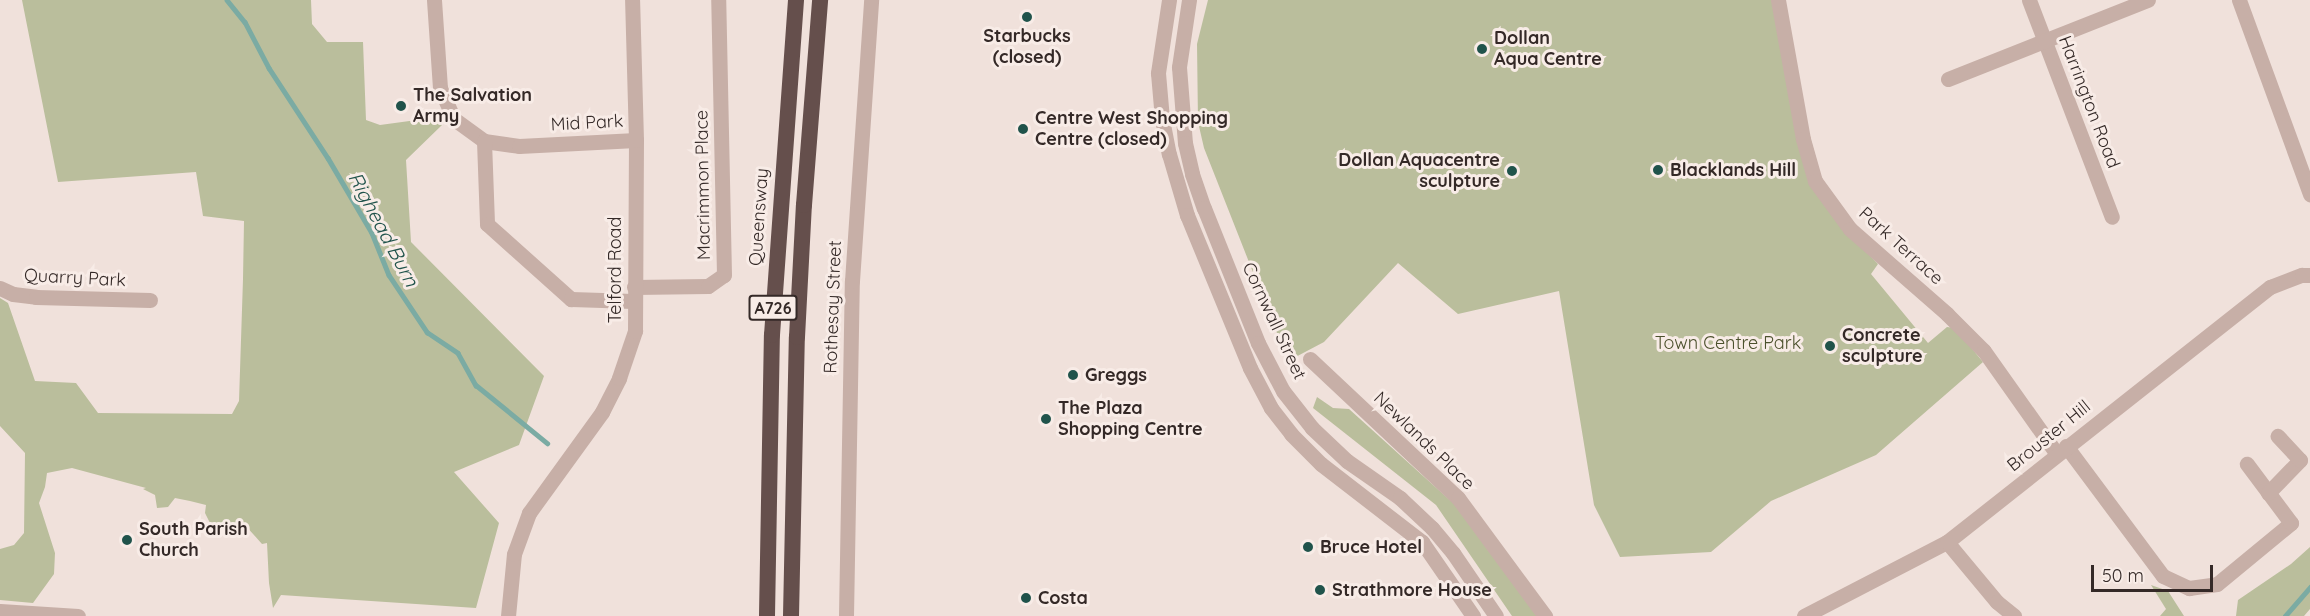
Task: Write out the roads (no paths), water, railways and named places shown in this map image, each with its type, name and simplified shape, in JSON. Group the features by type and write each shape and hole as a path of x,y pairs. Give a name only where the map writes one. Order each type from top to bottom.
{"highway":[{"name":"Queensway","path":"767,616 772,335 796,0"},
{"name":"A726","path":"791,616 797,337 804,206 820,0"}],"street":[{"name":"Mid Park","path":"434,0 440,88 454,119 484,141 519,146 636,140"},
{"name":"Telford Road","path":"508,616 514,554 529,513 602,412 619,378 635,331 633,294 636,140 632,0"},
{"name":"Macrimmon Place","path":"633,294 708,286 724,275 718,0"},
{"name":"Rothesay Street","path":"846,616 852,281 871,0"},
{"name":"Cornwall Street","path":"1169,0 1158,73 1162,119 1169,154 1187,215 1250,368 1271,408 1291,434 1321,464 1422,542 1473,616"},
{"name":"Cornwall Street","path":"1189,0 1179,67 1185,143 1192,174 1204,208 1258,343 1283,390 1312,428 1347,461 1400,498 1432,528 1453,553 1496,616"},
{"name":"Park Terrace","path":"1778,0 1803,139 1815,181 1850,229 1947,314 1984,351 2163,576 2189,588 2217,584 2291,523 2268,493"},
{"name":"Harrington Road","path":"2029,0 2112,217"},
{"path":"1948,80 2148,0"},
{"path":"2239,0 2310,194"},
{"path":"484,141 487,224 571,299 633,294"},
{"name":"Brouster Hill","path":"1804,616 1947,542 2270,287 2302,275 2310,275"},
{"name":"Quarry Park","path":"0,288 13,294 36,297 150,300"},
{"name":"Newlands Place","path":"1310,359 1458,498 1545,616"},
{"path":"2247,464 2268,493 2300,460 2278,436"},
{"path":"1947,542 1997,603 2014,616"},
{"path":"0,611 78,616"}],"waterway":[{"name":"Righead Burn","path":"227,0 245,22 269,68 328,158 372,233 389,275 427,332 458,353 476,385 547,443"},
{"path":"2285,616 2310,587"}],"place":[{"name":"Starbucks (closed)","path":"1027,17"},
{"name":"Dollan Aqua Centre","path":"1482,49"},
{"name":"The Salvation Army","path":"401,106"},
{"name":"Centre West Shopping Centre (closed)","path":"1023,129"},
{"name":"Blacklands Hill","path":"1658,170"},
{"name":"Dollan Aquacentre sculpture","path":"1512,171"},
{"name":"Concrete sculpture","path":"1830,346"},
{"name":"Greggs","path":"1073,375"},
{"name":"The Plaza Shopping Centre","path":"1046,419"},
{"name":"South Parish Church","path":"127,540"},
{"name":"Bruce Hotel","path":"1308,547"},
{"name":"Strathmore House","path":"1320,590"},
{"name":"Costa","path":"1026,598"}],"park label":[{"name":"Town Centre Park","path":"1728,343"}]}
